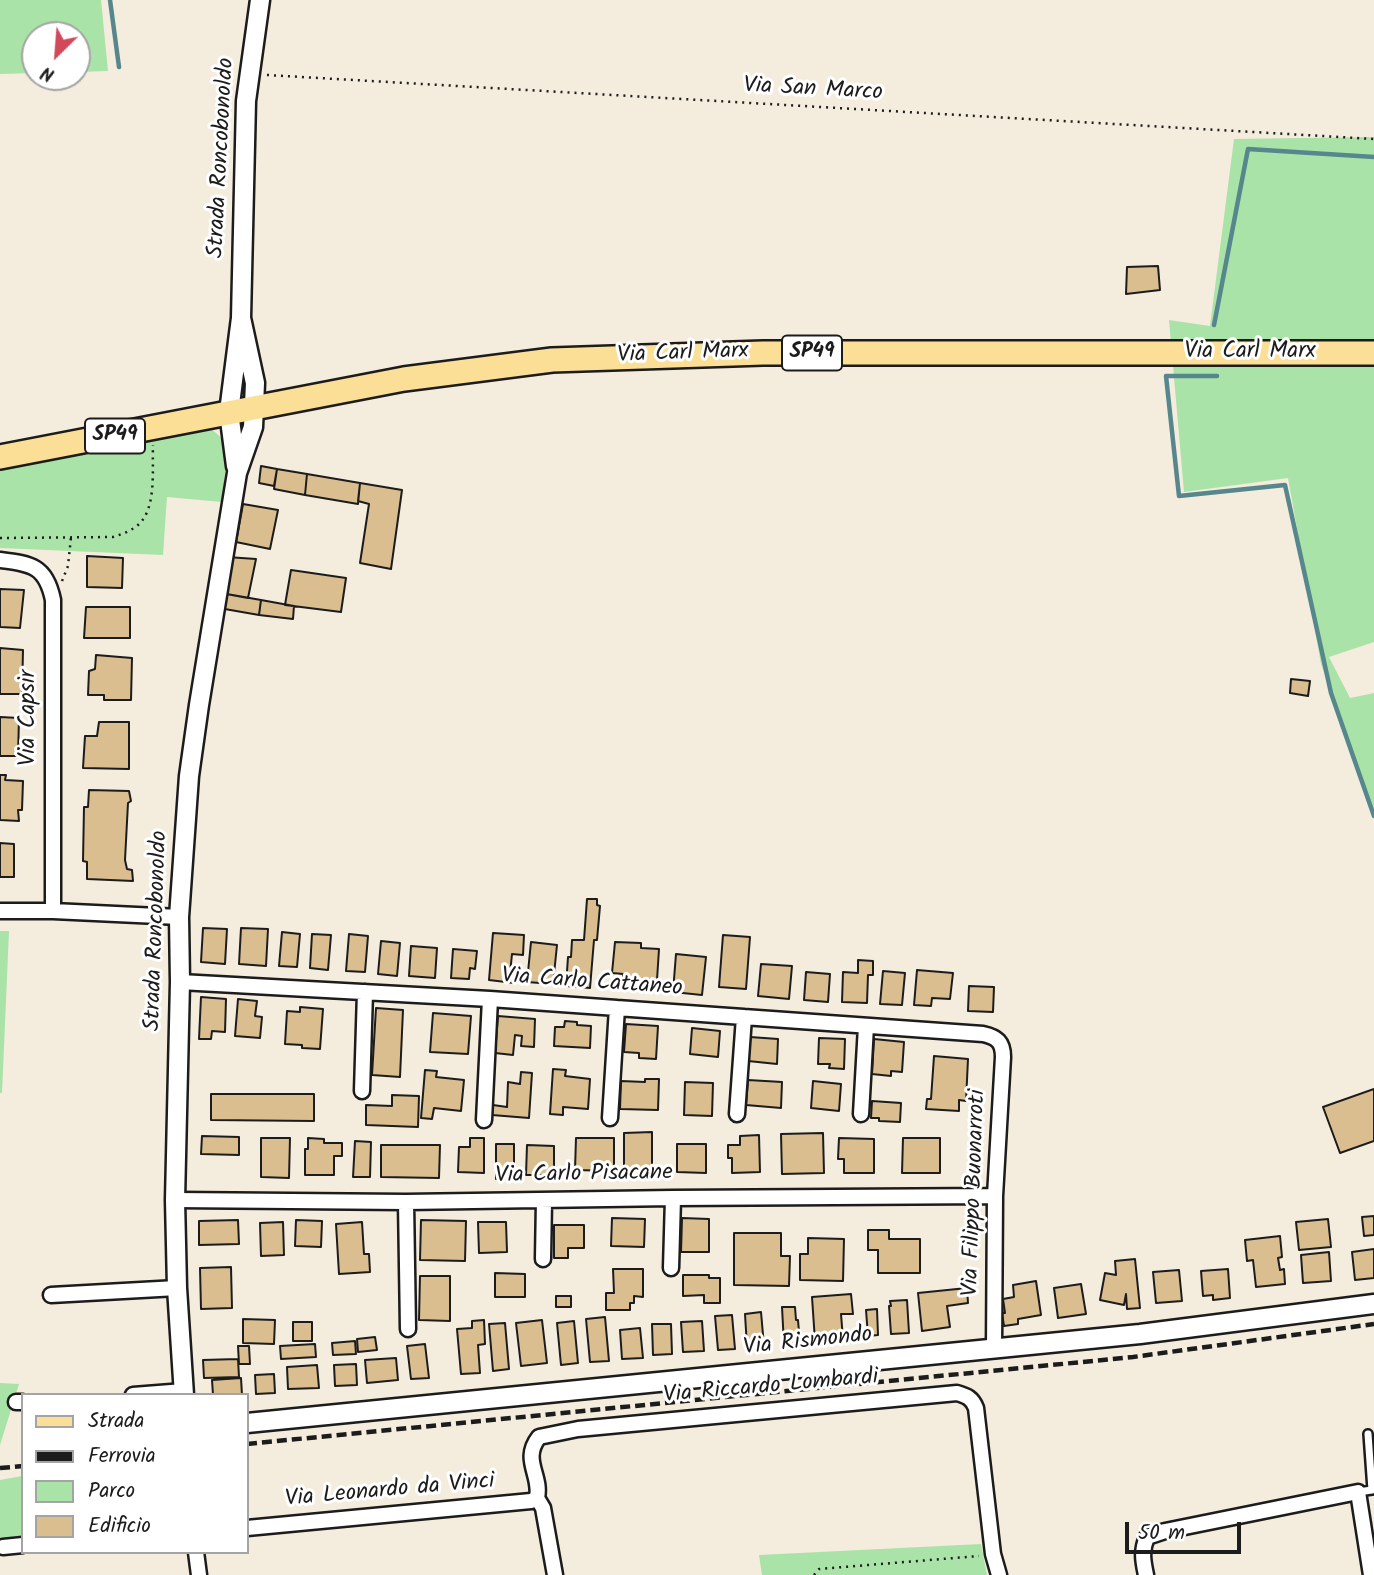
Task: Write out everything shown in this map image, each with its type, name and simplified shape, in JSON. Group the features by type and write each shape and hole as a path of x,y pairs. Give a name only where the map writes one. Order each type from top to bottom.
{"main road":[{"name":"Via Carl Marx","path":"0,457 404,379 552,360 764,353 1374,353"}],"street":[{"name":"Strada Roncobonoldo","path":"237,473 229,412 241,318 246,101 260,0"},
{"name":"Strada Roncobonoldo","path":"184,1393 177,1288 175,1200 179,917 189,776 199,705 237,473 253,427 255,383 241,318"},
{"path":"0,560 18,562 39,570 45,575 51,590"},
{"name":"Via Capsir","path":"51,590 52,911"},
{"path":"0,911 179,917"},
{"name":"Via Carlo Cattaneo","path":"180,982 490,999 983,1034 999,1040"},
{"path":"362,1091 365,992"},
{"path":"484,1120 490,999"},
{"path":"610,1118 617,1008"},
{"path":"737,1114 744,1017"},
{"path":"861,1114 866,1026"},
{"name":"Via Filippo Buonarroti","path":"995,1349 995,1196 1003,1057 999,1040"},
{"name":"Via Carlo Pisacane","path":"175,1200 406,1202 995,1196"},
{"path":"671,1268 673,1198"},
{"path":"543,1259 544,1200"},
{"path":"406,1202 408,1329"},
{"path":"51,1295 177,1288"},
{"name":"Via Rismondo","path":"248,1423 1140,1334 1374,1304"},
{"name":"Via Riccardo Lombardi","path":"555,1575 543,1508 537,1498 531,1452 539,1437 578,1429 957,1394 966,1395 973,1400 976,1408 993,1554 999,1575"},
{"path":"1146,1575 1142,1557 1147,1537 1165,1531 1358,1492 1371,1575"},
{"name":"Via Leonardo da Vinci","path":"248,1528 531,1501 537,1498"},
{"path":"3,1547 21,1545"},
{"path":"196,1554 199,1575"}],"lane":[{"path":"1358,1492 1372,1490 1368,1434"}],"path":[{"name":"Via San Marco","path":"250,74 1374,139"},
{"path":"0,538 113,537 137,526 150,505 153,441"},
{"path":"51,590 63,581 66,575 71,537"},
{"path":"814,1575 819,1569 993,1554"}],"green space":[{"path":"0,0 101,0 108,71 91,72 91,21 21,21 21,73 0,74"},
{"path":"1374,137 1374,642 1329,657 1350,698 1374,693 1374,815 1321,664 1288,478 1184,492 1169,320 1210,326 1234,139"},
{"path":"209,427 224,440 226,465 222,502 167,497 163,555 0,548 0,469"},
{"path":"0,931 9,931 2,1093 0,1093"},
{"path":"0,1383 19,1384 0,1445"},
{"path":"21,1476 21,1536 0,1538 0,1480"},
{"path":"981,1544 987,1575 762,1575 759,1555"}],"building":[{"path":"1158,266 1160,290 1126,294 1127,267"},
{"path":"261,466 277,469 274,486 259,483"},
{"path":"277,469 307,474 305,495 274,489"},
{"path":"307,474 360,483 358,504 305,495"},
{"path":"360,483 402,490 391,569 360,563 369,504 358,501"},
{"path":"243,504 278,510 270,549 236,542"},
{"path":"87,556 123,558 122,588 87,587"},
{"path":"227,557 256,559 248,598 221,593"},
{"path":"291,570 346,578 341,612 285,605"},
{"path":"0,589 24,590 20,628 0,627"},
{"path":"221,593 261,600 259,615 219,608"},
{"path":"261,600 294,606 293,619 259,615"},
{"path":"86,607 130,607 130,638 84,638"},
{"path":"0,648 23,650 22,694 0,694"},
{"path":"96,655 132,658 131,700 104,700 104,695 88,695 89,671 95,669"},
{"path":"1291,679 1310,681 1308,696 1290,693"},
{"path":"0,717 19,718 18,756 0,756"},
{"path":"99,722 129,722 129,769 83,768 85,736 97,736"},
{"path":"0,775 6,775 5,780 23,781 19,821 0,820"},
{"path":"89,790 129,791 131,801 128,803 125,860 127,869 132,870 133,881 87,879 87,862 83,861 84,807 88,807"},
{"path":"0,843 14,844 14,877 0,877"},
{"path":"587,899 597,899 597,905 600,906 590,988 566,986 572,940 584,940"},
{"path":"203,928 227,929 225,964 201,962"},
{"path":"241,928 268,929 266,966 239,964"},
{"path":"282,932 300,934 297,967 279,966"},
{"path":"493,933 524,935 523,955 512,954 510,974 515,974 514,983 489,980"},
{"path":"312,934 331,935 328,970 310,968"},
{"path":"349,934 368,936 365,972 346,971"},
{"path":"723,935 750,937 746,989 719,987"},
{"path":"381,941 400,943 397,976 378,974"},
{"path":"531,942 557,945 553,984 527,982"},
{"path":"615,942 641,943 641,948 659,949 657,980 623,977 623,974 612,973"},
{"path":"411,946 437,948 435,978 409,976"},
{"path":"453,949 477,951 475,969 470,968 469,979 451,978"},
{"path":"676,954 706,957 702,995 673,992"},
{"path":"858,960 873,961 873,975 868,975 867,1003 842,1002 843,972 858,973"},
{"path":"761,964 792,966 789,999 758,996"},
{"path":"917,970 953,973 950,999 932,998 931,1006 914,1005"},
{"path":"883,971 905,973 902,1005 880,1004"},
{"path":"806,972 830,974 828,1002 804,1000"},
{"path":"969,986 994,987 993,1012 968,1011"},
{"path":"201,997 226,999 225,1032 212,1031 211,1039 199,1039"},
{"path":"238,999 257,1001 255,1016 262,1017 260,1038 235,1036"},
{"path":"300,1007 323,1009 320,1049 285,1044 287,1011 300,1012"},
{"path":"376,1008 403,1010 400,1077 372,1075"},
{"path":"433,1013 471,1016 468,1054 430,1052"},
{"path":"498,1016 535,1019 534,1047 521,1046 522,1036 515,1035 513,1055 495,1053"},
{"path":"565,1021 591,1026 590,1048 554,1046 555,1027 564,1027"},
{"path":"626,1024 658,1026 656,1059 639,1058 639,1053 624,1052"},
{"path":"692,1028 720,1031 718,1057 690,1054"},
{"path":"750,1037 778,1039 777,1064 748,1061"},
{"path":"819,1038 845,1039 844,1069 829,1068 830,1064 818,1064"},
{"path":"874,1039 904,1042 902,1072 891,1071 891,1076 872,1074"},
{"path":"934,1056 968,1059 966,1101 959,1100 959,1111 926,1109 927,1099 931,1099"},
{"path":"553,1069 566,1070 565,1076 590,1079 588,1109 563,1107 563,1115 550,1114"},
{"path":"425,1070 437,1071 436,1077 464,1080 461,1111 434,1108 432,1119 421,1118"},
{"path":"521,1072 532,1073 529,1118 492,1115 493,1105 507,1107 508,1082 520,1084"},
{"path":"645,1079 659,1079 658,1110 620,1109 621,1081 645,1082"},
{"path":"748,1080 782,1082 781,1108 746,1105"},
{"path":"813,1081 841,1084 839,1111 811,1108"},
{"path":"685,1082 713,1083 712,1116 684,1115"},
{"path":"1374,1089 1374,1141 1340,1153 1323,1107"},
{"path":"211,1094 314,1094 314,1121 211,1120"},
{"path":"392,1095 419,1096 418,1127 366,1125 366,1105 392,1106"},
{"path":"872,1101 901,1103 900,1122 871,1118"},
{"path":"652,1132 652,1175 624,1175 624,1133"},
{"path":"823,1133 824,1173 782,1174 781,1134"},
{"path":"759,1135 760,1172 732,1173 732,1158 728,1158 728,1145 740,1145 740,1136"},
{"path":"202,1136 239,1137 239,1155 201,1154"},
{"path":"261,1138 290,1138 289,1178 261,1177"},
{"path":"308,1138 324,1139 324,1143 342,1143 342,1156 334,1156 334,1175 305,1175 305,1149 308,1149"},
{"path":"470,1138 484,1138 484,1173 458,1172 459,1147 470,1147"},
{"path":"576,1138 614,1138 614,1171 575,1170"},
{"path":"839,1138 874,1139 874,1173 844,1173 844,1159 838,1159"},
{"path":"903,1138 940,1138 940,1173 902,1173"},
{"path":"355,1141 371,1142 370,1177 353,1177"},
{"path":"496,1144 514,1144 514,1178 496,1179"},
{"path":"677,1144 706,1144 706,1173 677,1172"},
{"path":"381,1145 440,1145 439,1178 381,1177"},
{"path":"527,1145 554,1146 554,1175 526,1175"},
{"path":"1374,1216 1374,1235 1364,1236 1362,1217"},
{"path":"612,1218 645,1219 644,1247 611,1246"},
{"path":"682,1218 709,1219 709,1252 681,1252"},
{"path":"1328,1219 1331,1247 1299,1250 1296,1222"},
{"path":"238,1220 239,1244 199,1245 199,1221"},
{"path":"296,1220 322,1221 321,1247 295,1246"},
{"path":"421,1220 466,1221 465,1261 420,1260"},
{"path":"283,1222 284,1255 261,1256 260,1223"},
{"path":"362,1222 364,1254 369,1254 370,1272 339,1274 336,1224"},
{"path":"478,1222 506,1222 507,1252 479,1253"},
{"path":"554,1225 584,1225 584,1248 568,1248 568,1258 554,1258"},
{"path":"868,1230 889,1230 889,1239 920,1239 920,1273 878,1273 878,1250 868,1250"},
{"path":"734,1233 781,1233 781,1256 790,1256 789,1286 734,1285"},
{"path":"1280,1236 1282,1257 1278,1258 1280,1270 1284,1269 1285,1284 1256,1287 1253,1260 1247,1261 1245,1240"},
{"path":"808,1238 844,1239 843,1281 800,1280 800,1254 808,1254"},
{"path":"1374,1249 1374,1278 1355,1280 1352,1252"},
{"path":"1329,1252 1331,1281 1303,1283 1301,1255"},
{"path":"1135,1259 1140,1308 1127,1309 1126,1294 1124,1305 1100,1300 1105,1273 1116,1275 1115,1261"},
{"path":"231,1267 232,1308 201,1309 200,1268"},
{"path":"613,1269 643,1269 643,1297 634,1296 630,1310 606,1310 606,1293 614,1293"},
{"path":"1228,1269 1230,1298 1213,1300 1213,1295 1203,1296 1201,1271"},
{"path":"1179,1270 1182,1301 1156,1303 1153,1272"},
{"path":"495,1273 525,1274 525,1297 495,1297"},
{"path":"683,1275 709,1275 709,1278 720,1278 720,1303 704,1303 704,1295 683,1296"},
{"path":"420,1276 450,1276 450,1321 419,1320"},
{"path":"1036,1281 1041,1315 1018,1319 1018,1324 1004,1326 1003,1299 1014,1297 1013,1285"},
{"path":"1081,1284 1086,1314 1058,1318 1054,1288"},
{"path":"967,1288 968,1303 947,1306 950,1327 922,1331 918,1293"},
{"path":"851,1294 853,1314 841,1314 843,1339 815,1341 812,1297"},
{"path":"556,1296 571,1296 571,1307 556,1307"},
{"path":"907,1300 909,1333 891,1334 890,1301"},
{"path":"782,1307 795,1307 800,1344 784,1345"},
{"path":"877,1309 878,1335 868,1336 866,1310"},
{"path":"761,1312 764,1346 747,1347 745,1314"},
{"path":"732,1315 735,1349 718,1350 715,1316"},
{"path":"605,1317 609,1361 590,1362 586,1319"},
{"path":"243,1319 275,1320 274,1344 243,1343"},
{"path":"484,1320 485,1344 478,1345 480,1373 461,1374 457,1329 472,1328 472,1321"},
{"path":"542,1320 547,1363 521,1366 516,1323"},
{"path":"574,1321 578,1363 561,1365 557,1323"},
{"path":"702,1321 704,1351 683,1352 681,1322"},
{"path":"293,1322 312,1322 312,1341 293,1341"},
{"path":"505,1323 509,1369 493,1371 489,1324"},
{"path":"652,1324 671,1324 672,1354 653,1355"},
{"path":"640,1328 643,1358 622,1359 620,1330"},
{"path":"375,1337 377,1350 358,1352 357,1339"},
{"path":"355,1341 356,1354 333,1355 332,1343"},
{"path":"315,1344 316,1357 281,1359 280,1346"},
{"path":"425,1344 429,1378 411,1379 407,1346"},
{"path":"238,1346 249,1346 250,1364 239,1364"},
{"path":"396,1358 398,1380 367,1383 365,1360"},
{"path":"238,1359 239,1377 204,1378 203,1360"},
{"path":"356,1364 357,1385 335,1386 334,1365"},
{"path":"317,1365 319,1388 288,1389 287,1367"},
{"path":"274,1374 275,1393 256,1394 255,1375"},
{"path":"241,1378 242,1393 213,1393 212,1380"}],"waterway":[{"path":"110,0 119,67"},
{"path":"1214,325 1248,149 1374,157"},
{"path":"1217,376 1166,376 1179,496 1285,485 1331,693 1374,816"}],"railway":[{"path":"248,1444 1133,1357 1374,1324"},
{"path":"0,1468 21,1466"}]}
